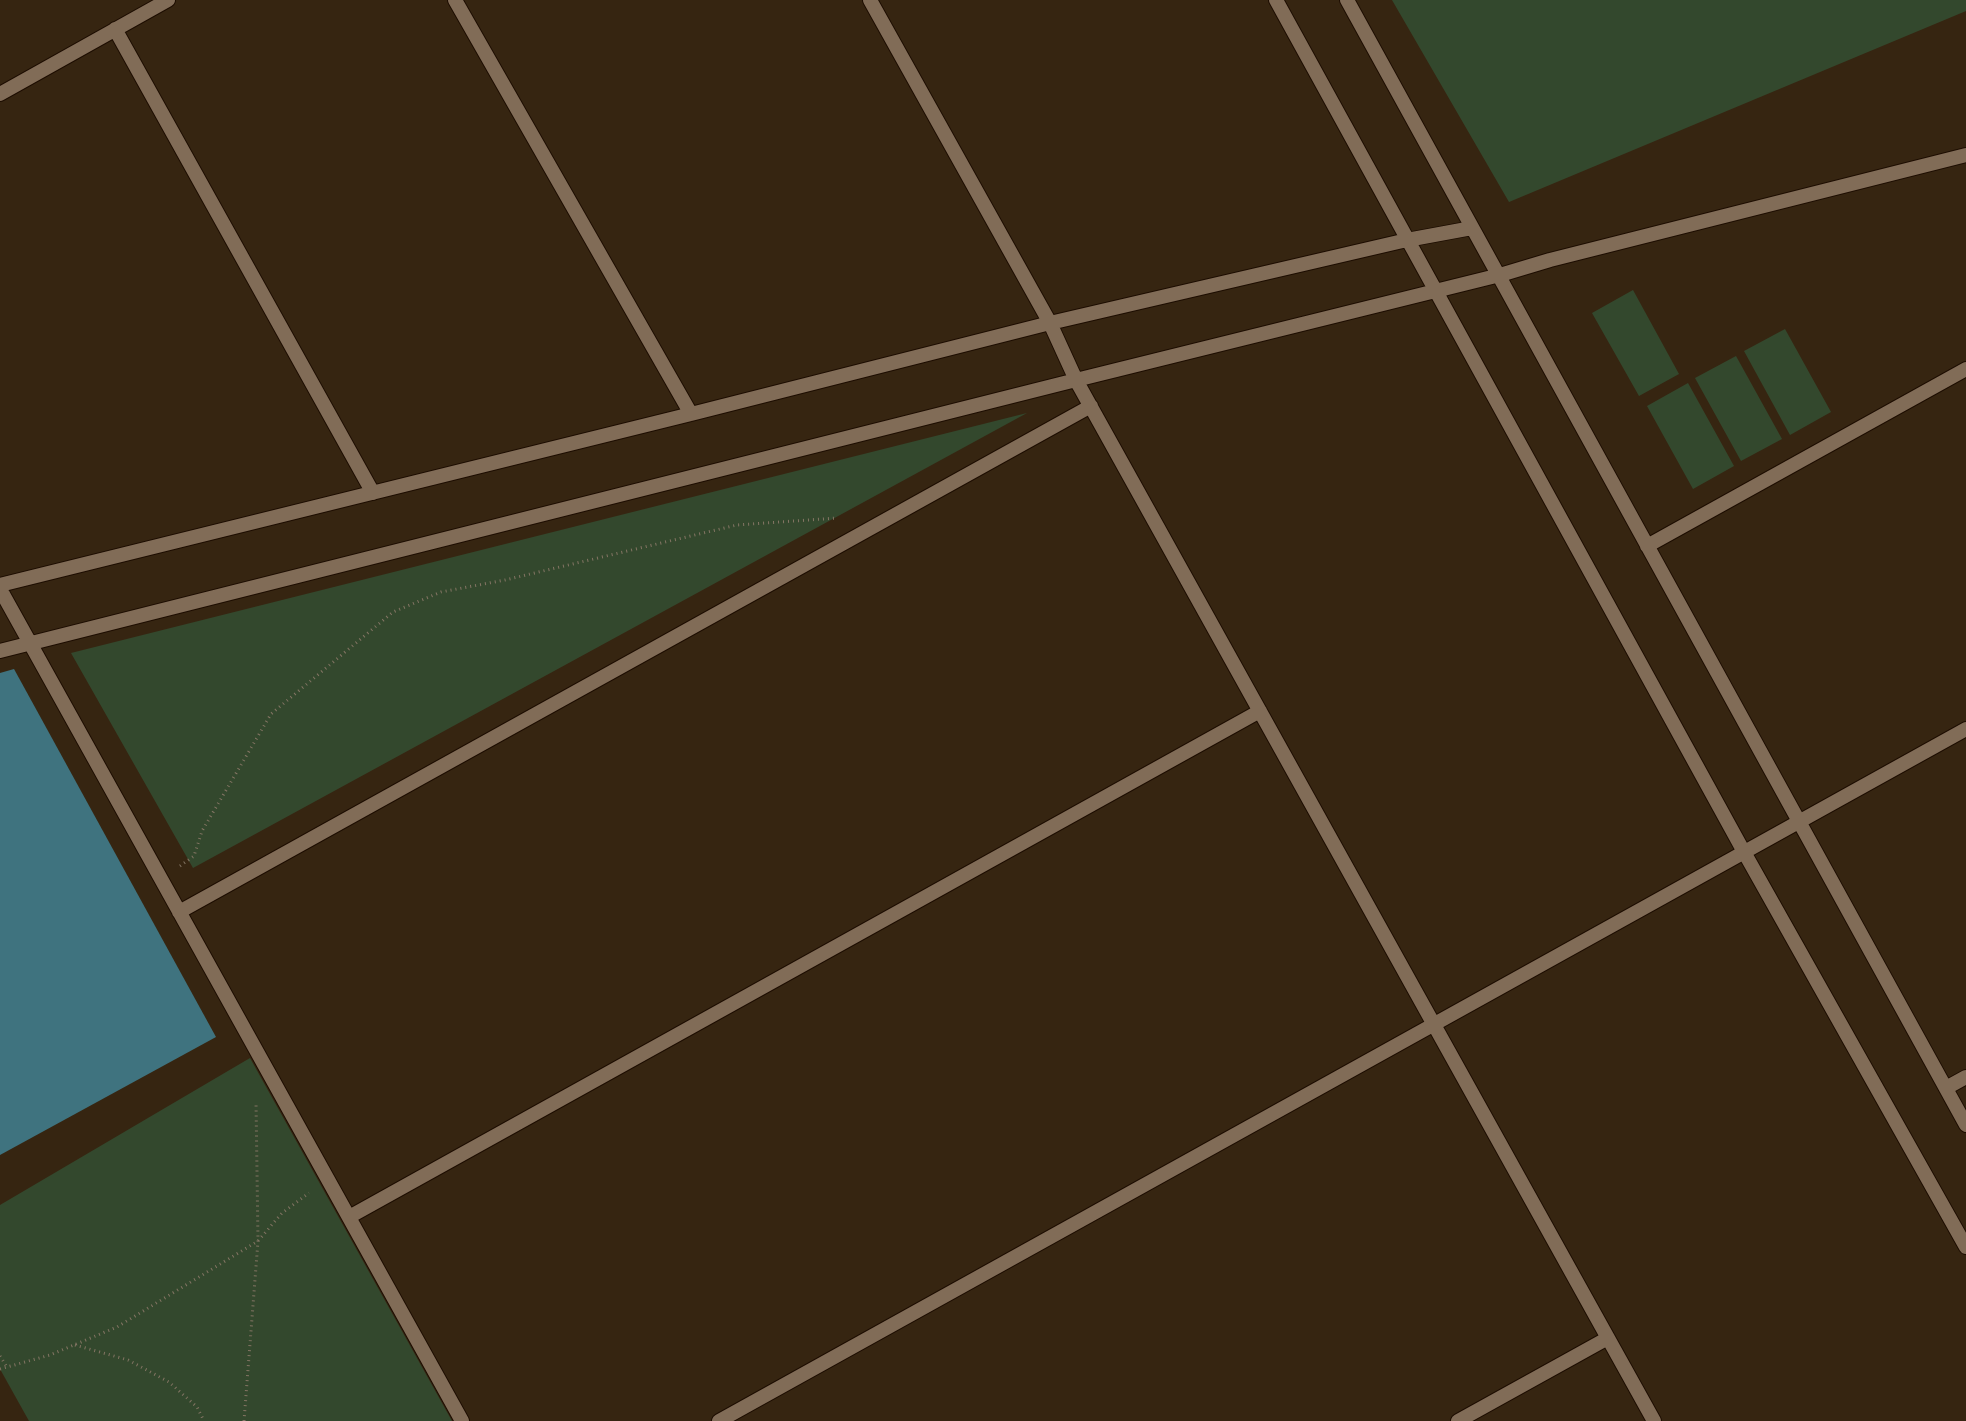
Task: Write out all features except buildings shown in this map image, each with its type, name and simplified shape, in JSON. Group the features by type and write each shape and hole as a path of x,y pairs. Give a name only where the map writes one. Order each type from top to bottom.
{"street":[{"path":"0,94 168,0"},
{"path":"455,0 691,414"},
{"path":"870,0 1050,323 1090,406 1654,1421"},
{"path":"1276,0 1744,852 1966,1247"},
{"path":"1347,0 1966,1125"},
{"path":"115,30 373,493"},
{"path":"0,651 1076,380 1500,276 1550,260 1966,155"},
{"path":"0,585 1050,323 1407,240 1472,228"},
{"path":"1647,546 1966,369"},
{"path":"179,912 1090,406"},
{"path":"0,589 462,1421"},
{"path":"349,1217 1260,711"},
{"path":"719,1421 1966,729"},
{"path":"1946,1088 1966,1077"},
{"path":"1458,1421 1608,1338"}],"path":[{"path":"161,879 194,856 202,831 271,714 393,612 441,592 505,580 737,526 842,519"},
{"path":"244,1421 258,1241 256,1093"},
{"path":"0,1369 50,1355 117,1327 258,1241 282,1213 328,1180"},
{"path":"74,1345 128,1360 169,1382 196,1407 204,1421"},
{"path":"0,1356 7,1367"}],"green space":[{"path":"1392,0 1966,0 1966,11 1509,202"},
{"path":"1633,290 1679,374 1639,396 1592,313"},
{"path":"1785,329 1831,412 1790,435 1744,351"},
{"path":"1736,356 1782,439 1741,461 1695,378"},
{"path":"1688,383 1734,466 1693,489 1647,406"},
{"path":"1027,413 193,868 71,653"},
{"path":"250,1058 452,1421 29,1421 0,1369 0,1205"}],"water":[{"path":"14,669 216,1037 0,1155 0,673"}]}
